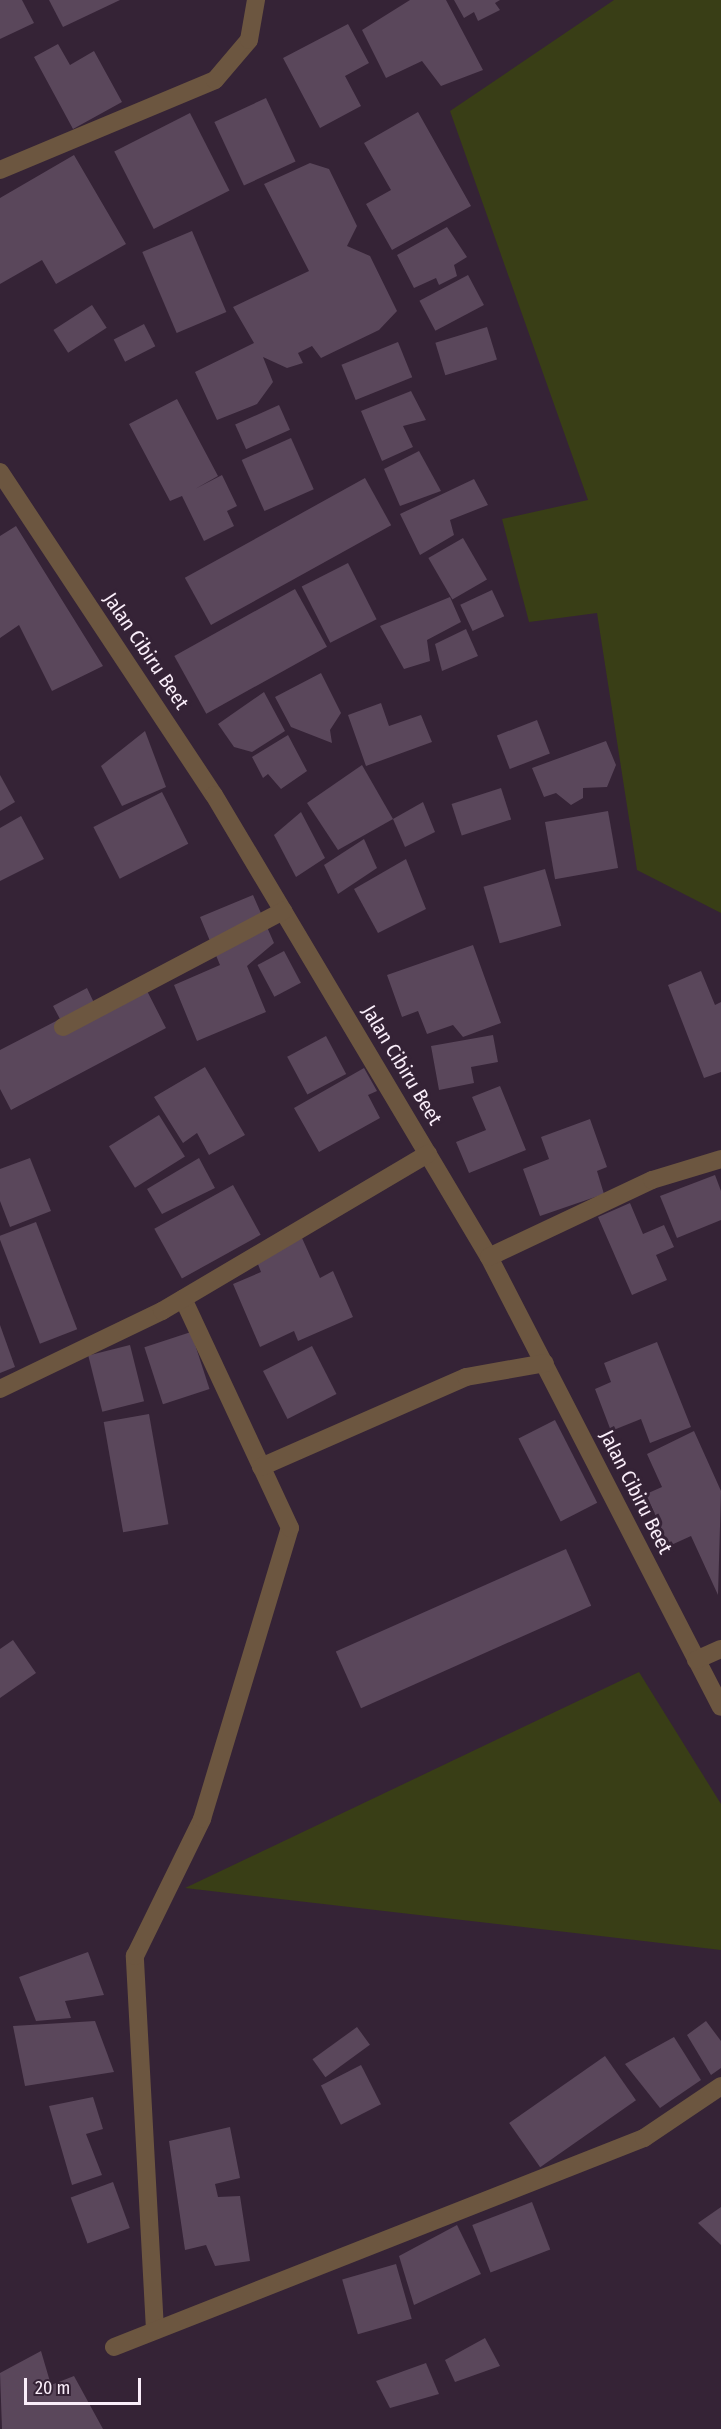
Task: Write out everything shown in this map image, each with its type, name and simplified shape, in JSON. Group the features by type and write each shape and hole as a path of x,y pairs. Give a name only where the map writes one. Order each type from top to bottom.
{"street":[{"path":"0,170 215,80 249,40 256,0"},
{"name":"Jalan Cibiru Beet","path":"0,472 214,795 489,1257 721,1707"},
{"path":"63,1027 283,910"},
{"path":"0,1389 183,1299 428,1154"},
{"path":"489,1257 652,1180 721,1159"},
{"path":"155,2330 135,1956 202,1819 290,1528 183,1299"},
{"path":"261,1467 466,1377 544,1363"},
{"path":"696,1660 721,1649"},
{"path":"114,2347 644,2138 721,2086"}],"green space":[{"path":"614,0 721,0 721,913 637,870 597,613 529,622 502,519 588,500 450,111"},
{"path":"639,1672 721,1804 721,1950 185,1888"}],"building":[{"path":"0,0 22,0 34,23 0,39"},
{"path":"49,0 120,0 63,27"},
{"path":"410,0 446,0 483,70 441,86 422,61 386,78 362,30"},
{"path":"454,0 500,0 495,3 500,10 478,21 474,12 464,18"},
{"path":"348,24 369,63 345,76 361,106 320,128 283,58"},
{"path":"58,44 70,65 94,51 122,102 73,129 34,57"},
{"path":"266,98 296,161 244,186 214,122"},
{"path":"418,112 471,206 392,250 366,204 391,190 364,143"},
{"path":"190,113 229,191 154,229 114,152"},
{"path":"74,155 126,244 56,284 42,260 0,284 0,198"},
{"path":"310,163 329,169 357,226 347,246 370,256 397,311 379,330 321,358 312,346 298,353 303,363 287,368 263,357 273,382 257,404 217,420 195,372 254,343 233,307 309,271 264,184"},
{"path":"447,227 467,257 454,265 457,276 439,285 436,278 414,288 397,255"},
{"path":"192,231 226,312 177,333 142,252"},
{"path":"468,275 484,305 435,331 419,301"},
{"path":"92,305 107,328 68,353 53,330"},
{"path":"144,324 155,346 125,362 114,339"},
{"path":"487,327 497,360 445,375 435,343"},
{"path":"398,342 412,377 356,400 341,365"},
{"path":"411,391 426,420 403,426 413,447 382,461 361,411"},
{"path":"177,399 218,476 195,489 222,475 237,506 227,511 234,526 204,541 182,496 170,501 129,424"},
{"path":"279,405 290,430 246,449 235,425"},
{"path":"291,438 314,489 264,511 242,460"},
{"path":"419,451 441,491 400,506 384,469"},
{"path":"365,478 391,525 211,625 185,578"},
{"path":"474,479 488,505 450,520 454,535 420,555 400,514"},
{"path":"16,526 103,666 52,691 19,625 0,638 0,536"},
{"path":"463,538 487,580 452,600 428,558"},
{"path":"348,563 377,619 330,643 302,587"},
{"path":"295,589 327,647 206,714 174,656"},
{"path":"492,590 504,616 473,631 460,605"},
{"path":"450,597 461,622 427,640 430,661 404,669 380,626"},
{"path":"466,629 478,656 442,671 435,644"},
{"path":"321,673 341,713 330,730 332,743 291,727 275,697"},
{"path":"264,692 285,731 252,752 234,747 218,724"},
{"path":"381,703 389,726 421,715 432,742 366,766 348,715"},
{"path":"537,720 550,754 510,769 497,735"},
{"path":"145,731 166,787 122,806 101,766"},
{"path":"288,735 307,771 281,789 268,774 263,778 252,757"},
{"path":"606,741 616,765 607,787 583,788 583,798 571,805 556,793 544,797 532,768"},
{"path":"362,765 393,819 338,850 307,803"},
{"path":"0,775 15,802 0,811"},
{"path":"501,788 511,819 462,835 452,804"},
{"path":"162,792 188,844 120,879 93,827"},
{"path":"423,802 435,832 405,847 393,819"},
{"path":"608,811 618,868 555,879 545,822"},
{"path":"301,812 325,858 296,877 274,835"},
{"path":"21,816 44,859 0,881 0,828"},
{"path":"364,839 377,868 338,894 324,865"},
{"path":"406,859 426,909 378,933 354,889"},
{"path":"545,869 561,926 500,943 483,887"},
{"path":"253,895 274,943 247,966 266,1012 197,1041 174,985 220,965 200,917"},
{"path":"473,945 501,1023 463,1037 453,1025 427,1034 418,1011 402,1017 387,975"},
{"path":"284,951 301,983 274,997 258,965"},
{"path":"701,971 715,1005 721,1002 721,1072 704,1078 668,985"},
{"path":"143,983 166,1028 11,1110 0,1089 0,1050 60,1019 53,1006 87,988 96,1007"},
{"path":"493,1035 498,1062 471,1067 474,1083 439,1090 431,1046"},
{"path":"326,1036 346,1074 307,1095 287,1057"},
{"path":"205,1067 245,1135 209,1155 197,1133 183,1143 154,1097"},
{"path":"364,1068 377,1091 368,1095 380,1118 319,1152 294,1108"},
{"path":"500,1086 526,1150 469,1173 456,1142 486,1130 472,1097"},
{"path":"159,1115 185,1157 135,1188 109,1146"},
{"path":"590,1119 607,1167 597,1171 604,1194 540,1216 523,1169 549,1159 541,1137"},
{"path":"30,1158 51,1211 10,1227 0,1201 0,1169"},
{"path":"199,1158 215,1188 162,1214 147,1189"},
{"path":"715,1175 721,1191 721,1220 677,1238 660,1196"},
{"path":"233,1185 261,1235 182,1278 154,1229"},
{"path":"630,1203 643,1234 664,1225 674,1247 656,1255 667,1280 632,1295 598,1217"},
{"path":"36,1222 77,1329 40,1344 0,1240 0,1236"},
{"path":"302,1238 320,1278 333,1271 353,1317 298,1341 294,1331 260,1347 233,1284 261,1272 256,1259"},
{"path":"0,1325 15,1367 0,1373"},
{"path":"191,1332 210,1389 163,1404 144,1347"},
{"path":"657,1342 691,1427 650,1443 641,1419 611,1431 595,1389 611,1382 604,1363"},
{"path":"130,1345 144,1401 102,1412 88,1355"},
{"path":"312,1346 337,1394 288,1419 263,1371"},
{"path":"149,1414 168,1524 123,1532 104,1422"},
{"path":"555,1420 597,1503 561,1521 518,1439"},
{"path":"694,1431 721,1491 718,1595 691,1536 669,1546 646,1494 662,1487 647,1454"},
{"path":"566,1549 591,1606 361,1708 336,1651"},
{"path":"13,1640 36,1673 0,1698 0,1649"},
{"path":"88,1952 104,1995 65,2001 71,2018 36,2021 19,1977"},
{"path":"95,2021 114,2072 25,2086 13,2026"},
{"path":"706,2021 721,2041 721,2068 711,2075 687,2035"},
{"path":"357,2027 370,2045 325,2077 313,2059"},
{"path":"674,2037 701,2080 660,2108 625,2064"},
{"path":"605,2056 636,2100 540,2167 509,2123"},
{"path":"361,2065 381,2104 341,2125 321,2085"},
{"path":"93,2097 103,2129 86,2134 102,2175 72,2185 49,2106"},
{"path":"230,2127 240,2178 215,2184 218,2197 240,2196 250,2261 215,2266 206,2245 185,2250 169,2141"},
{"path":"113,2182 130,2228 87,2243 71,2197"},
{"path":"532,2202 550,2250 491,2273 472,2225"},
{"path":"721,2207 721,2245 698,2223"},
{"path":"457,2225 481,2274 414,2305 399,2256"},
{"path":"396,2264 412,2319 358,2334 342,2279"},
{"path":"485,2338 500,2366 455,2382 445,2360"},
{"path":"41,2351 51,2385 74,2376 103,2429 2,2429 0,2373"},
{"path":"426,2363 439,2394 390,2408 376,2381"}]}
